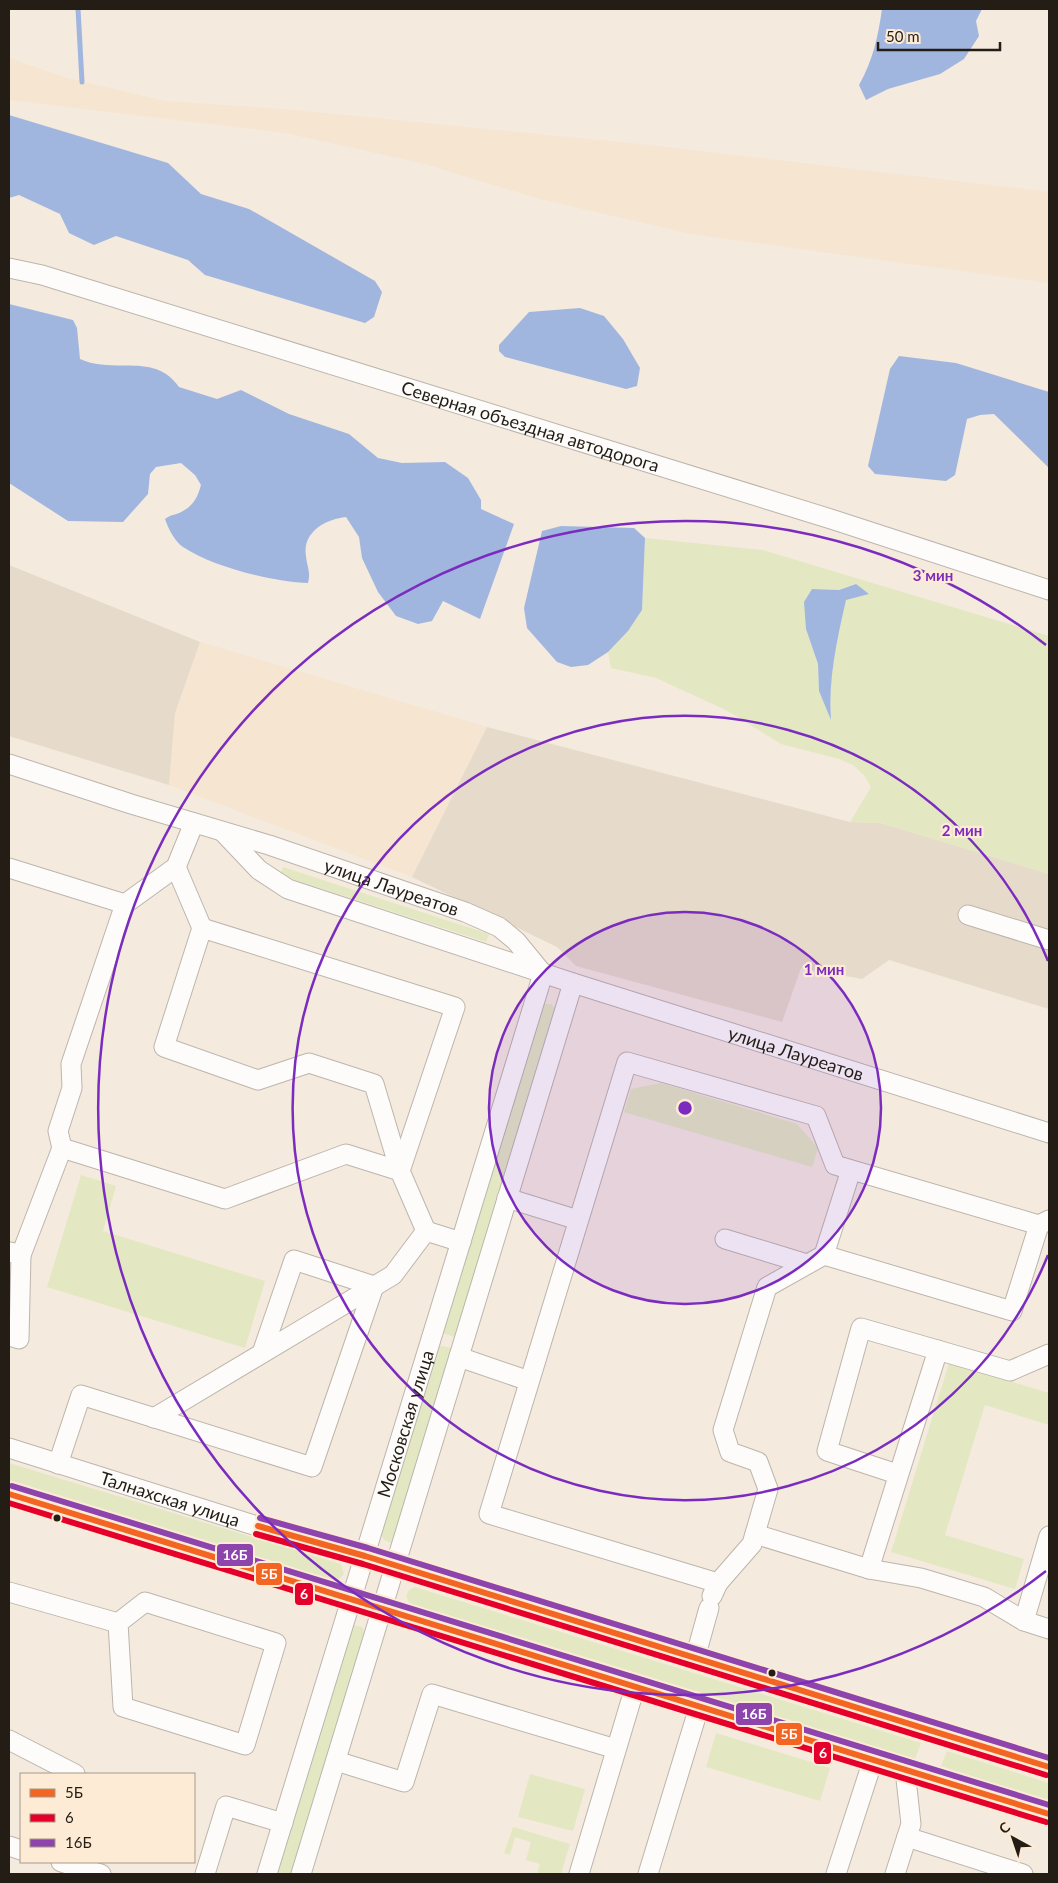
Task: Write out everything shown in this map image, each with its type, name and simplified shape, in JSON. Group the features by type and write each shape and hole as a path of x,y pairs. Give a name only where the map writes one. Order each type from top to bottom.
{"street":[{"name":"Северная объездная автодорога","path":"9,268 42,275 786,505 1049,590"},
{"name":"улица Лауреатов","path":"9,764 324,863 465,912 499,927 516,941 543,974"},
{"path":"9,1336 19,1339 15,1253 62,1148 58,1131 72,1088 70,1064 125,904 176,867 194,823"},
{"name":"улица Лауреатов","path":"223,832 259,870 288,890 543,974 1049,1133"},
{"path":"176,867 202,928 164,1047 258,1080 309,1063 374,1084 400,1171 426,1232"},
{"path":"9,868 125,904"},
{"path":"968,915 1049,940"},
{"path":"202,928 455,1007 400,1171"},
{"name":"Московская улица","path":"268,1874 543,974"},
{"name":"Московская улица","path":"301,1874 572,983"},
{"path":"713,1596 489,1514 627,1062 816,1116 835,1165 1044,1222 1012,1311 824,1255"},
{"path":"62,1148 225,1199 346,1154 400,1171"},
{"path":"695,1658 713,1596 752,1544 768,1489 758,1462 730,1452 723,1430 767,1287 824,1255 851,1170"},
{"path":"507,1198 578,1220"},
{"path":"426,1232 461,1242"},
{"path":"154,1418 393,1275 426,1232"},
{"path":"725,1239 807,1264"},
{"path":"262,1353 294,1260 374,1286"},
{"path":"58,1464 81,1395 312,1466 374,1286"},
{"path":"897,1474 827,1451 862,1328 1010,1371 1049,1354"},
{"path":"869,1569 897,1474 938,1350"},
{"path":"459,1357 529,1381"},
{"name":"Талнахская улица","path":"9,1448 295,1538 395,1565 1049,1768"},
{"path":"9,1494 1049,1814"},
{"path":"755,1534 869,1569 921,1578 984,1597 1024,1621 1049,1629"},
{"path":"1024,1621 1049,1536"},
{"path":"9,1592 118,1623"},
{"path":"145,1602 276,1643 245,1745 122,1707 118,1623 145,1602"},
{"path":"580,1874 635,1687"},
{"path":"336,1761 404,1782 432,1694 616,1749"},
{"path":"648,1874 699,1707"},
{"path":"9,1740 73,1773"},
{"path":"836,1874 873,1760"},
{"path":"895,1874 911,1824 905,1770"},
{"path":"205,1874 226,1806 283,1823"},
{"path":"907,1837 1023,1874"},
{"path":"64,1863 101,1874"}],"shaded area":[{"path":"9,58 67,78 165,101 294,110 649,145 1049,192 1049,283 691,234 540,199 421,163 286,133 9,100"},
{"path":"9,565 200,642 175,713 169,785 9,736"},
{"path":"200,642 487,727 412,877 169,785 175,713"},
{"path":"487,727 850,822 881,823 1049,874 1049,1009 889,960 862,979 801,968 782,1022 576,966 557,947 412,877"}],"green space":[{"path":"645,538 763,550 1049,636 1049,874 881,823 850,822 871,787 864,775 853,765 839,759 781,744 728,711 656,678 611,668 608,652 628,631 642,610","holes":["855,584 869,594 846,599 832,673 831,717 819,691 818,664 806,629 812,589 839,590"]},
{"path":"283,867 489,934 486,942 280,875"},
{"path":"551,1004 556,1009 458,1338 442,1333 542,1005"},
{"path":"661,1083 797,1124 818,1148 812,1167 624,1112 631,1089"},
{"path":"81,1175 116,1186 103,1231 265,1281 245,1348 47,1287"},
{"path":"438,1345 455,1349 392,1543 384,1540 381,1534"},
{"path":"949,1363 1049,1393 1049,1425 985,1405 945,1535 1024,1559 1015,1589 891,1552"},
{"path":"9,1463 341,1564 344,1574 339,1579 333,1580 9,1480"},
{"path":"415,1587 921,1743 915,1759 412,1604 406,1596 409,1590"},
{"path":"353,1625 362,1627 365,1634 293,1874 275,1874"},
{"path":"716,1733 830,1768 820,1801 706,1767"},
{"path":"947,1751 1049,1783 1049,1801 941,1766"},
{"path":"530,1774 585,1789 573,1831 518,1817"},
{"path":"513,1827 570,1844 561,1874 537,1874 540,1864 526,1860 531,1842 515,1837 510,1855 504,1853"}],"water":[{"path":"882,9 982,9 976,21 979,36 964,59 940,74 888,89 866,100 859,85 868,67 874,48"},
{"path":"9,115 168,163 201,194 249,209 375,281 382,292 374,317 365,323 205,275 188,260 116,236 94,245 69,233 60,214 19,195 9,198"},
{"path":"9,304 73,320 77,328 80,359 106,365 146,367 158,370 169,376 179,387 217,399 241,390 289,414 349,434 378,458 402,463 445,462 468,478 481,500 481,509 514,524 480,619 443,601 432,621 418,624 396,616 378,592 362,558 359,537 346,517 338,518 317,528 308,540 306,556 309,573 308,583 278,580 244,572 210,561 196,554 177,542 165,519 187,509 193,503 201,485 195,475 181,463 156,467 150,474 148,494 123,522 68,521 9,483"},
{"path":"580,308 604,316 623,339 640,368 637,386 626,389 505,357 499,351 499,345 529,312"},
{"path":"899,356 956,363 1049,392 1049,468 994,414 980,415 967,419 955,475 946,481 875,474 868,466 890,369"},
{"path":"561,526 634,528 645,538 642,610 628,631 608,652 588,665 571,667 557,662 527,628 524,608 542,531"},
{"path":"856,584 869,594 846,600 832,675 831,720 819,691 818,664 806,629 804,602 812,589 839,590"}],"waterway":[{"path":"78,9 82,82"}],"transit line":[{"name":"16Б","path":"12,1486 1049,1805"},
{"name":"5Б","path":"9,1494 1049,1814"},
{"name":"6","path":"9,1503 1046,1822"},
{"name":"16Б","path":"260,1518 368,1548 1049,1758"},
{"name":"5Б","path":"258,1526 365,1556 1049,1767"},
{"name":"6","path":"256,1534 363,1564 1046,1775"}]}
